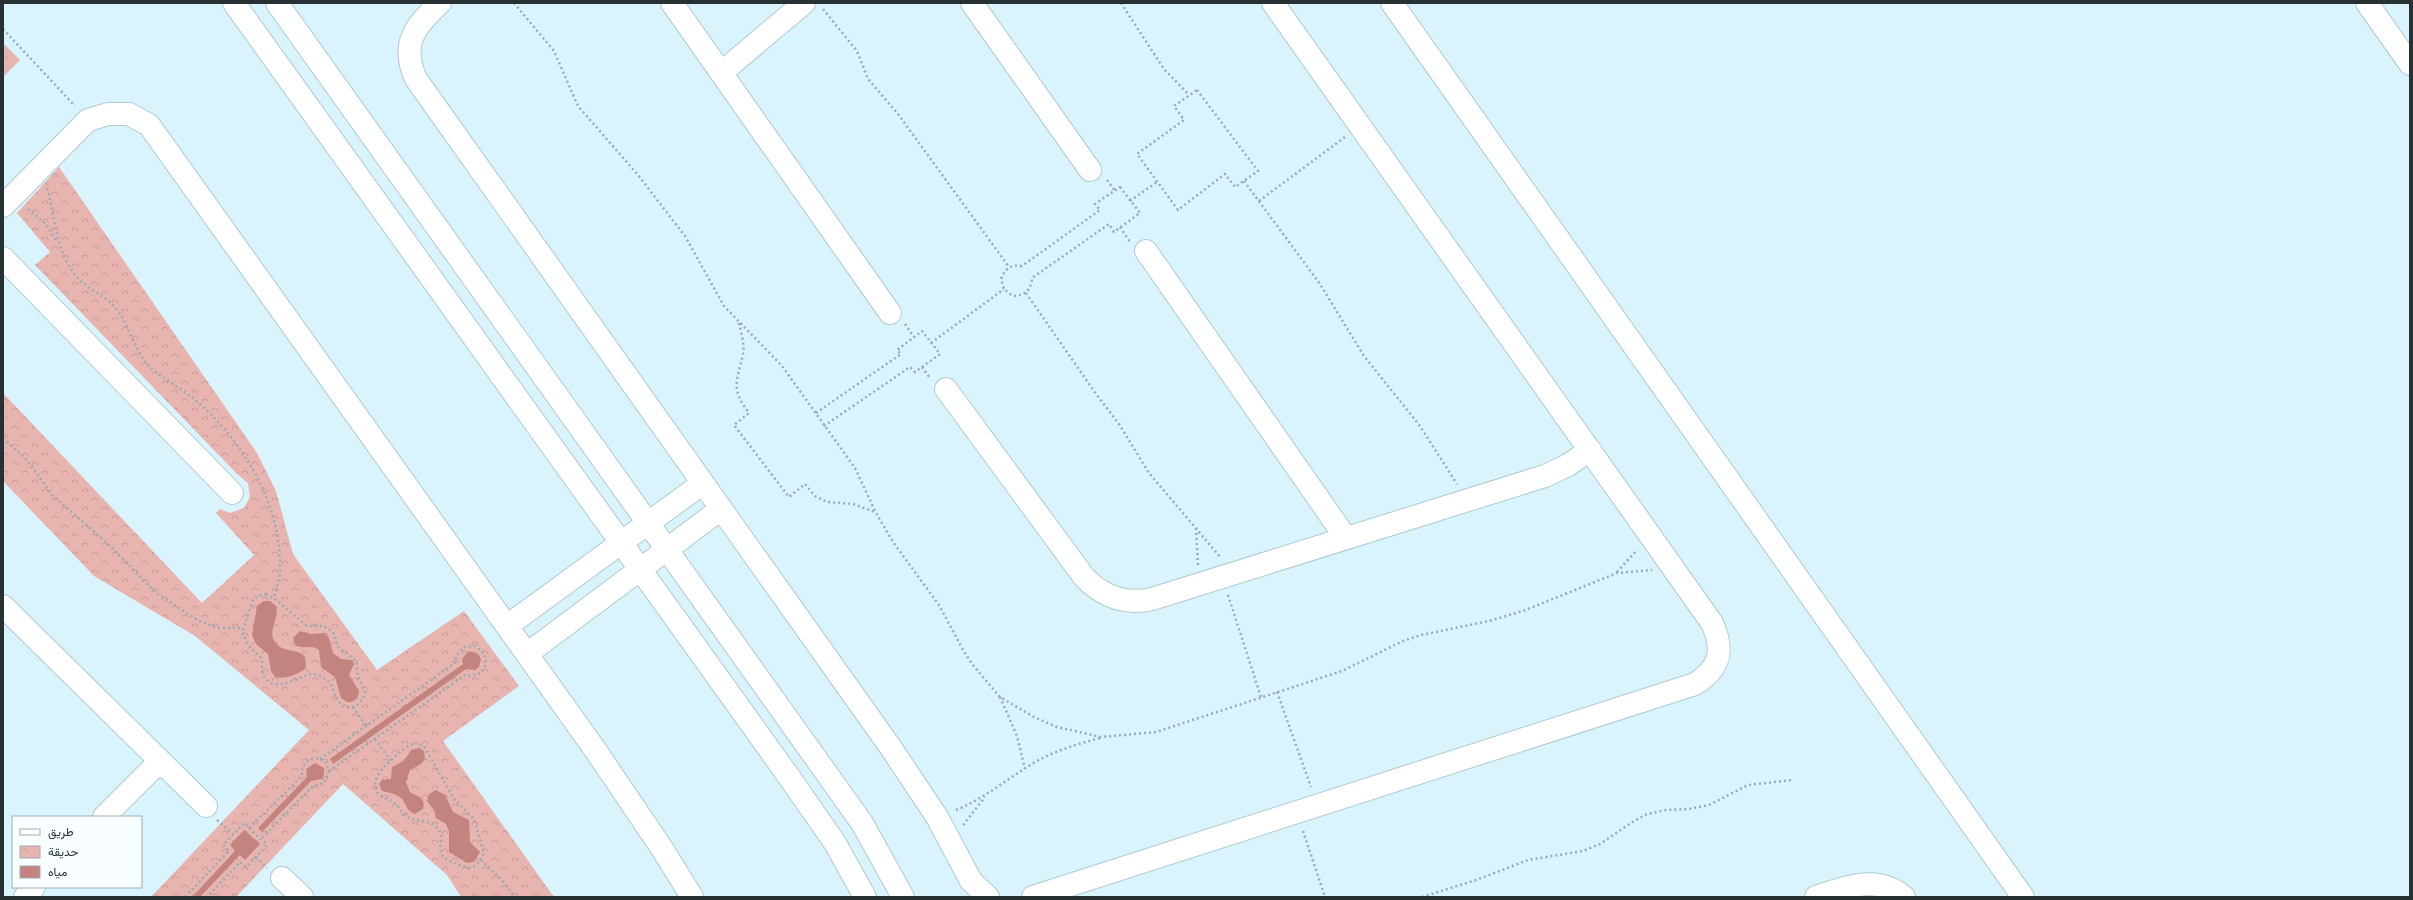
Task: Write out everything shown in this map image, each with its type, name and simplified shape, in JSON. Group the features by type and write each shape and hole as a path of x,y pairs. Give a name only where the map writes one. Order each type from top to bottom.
{"street":[{"path":"234,3 835,843 865,897"},
{"path":"277,3 862,823 903,897"},
{"path":"440,3 422,20 412,38 410,59 416,79 891,748 937,817 971,881 988,897"},
{"path":"672,3 890,313"},
{"path":"972,3 1090,170"},
{"path":"1033,897 1695,684 1703,679 1713,668 1719,655 1720,644 1712,623 1273,3"},
{"path":"1392,3 2023,897"},
{"path":"2367,3 2410,64"},
{"path":"721,73 813,6"},
{"path":"8,201 88,120 108,114 129,114 142,119 156,132 631,800 692,897"},
{"path":"1146,251 1346,538"},
{"path":"3,258 232,494"},
{"path":"946,389 1092,585 1111,597 1131,602 1152,599 1545,476 1590,450"},
{"path":"507,626 703,483"},
{"path":"527,654 721,509"},
{"path":"3,606 206,806"},
{"path":"105,816 160,761"},
{"path":"282,878 302,897"},
{"path":"1816,897 1863,883 1886,887 1904,897"},
{"path":"24,897 33,888"}],"path":[{"path":"1121,3 1164,69 1189,95"},
{"path":"813,6 857,52 868,79 898,114 1010,267"},
{"path":"3,29 88,120"},
{"path":"1197,90 1258,171 1235,187 1226,174 1178,210 1137,154 1184,120 1174,106 1189,95 1197,90"},
{"path":"1259,201 1360,126"},
{"path":"41,167 55,219 57,241"},
{"path":"1244,181 1320,284 1364,356 1420,426 1467,500"},
{"path":"1130,201 1157,182"},
{"path":"1120,187 1130,201 1140,213 1114,232 1109,224 1032,278 1032,284 1026,293 1013,296 1004,289 1001,279 1010,267 1022,266 1100,210 1096,204 1120,187"},
{"path":"8,201 45,223 57,241 75,274 85,286 112,304 124,317 140,352 149,365 192,398 215,419 235,441 249,463 263,491 279,544 280,573 274,598"},
{"path":"931,343 1004,289"},
{"path":"1026,293 1096,394 1119,424 1149,473 1196,528 1228,575 1261,697"},
{"path":"739,322 743,353 735,384 738,399 749,413 734,425 789,497 805,484 815,496 827,502 853,504 876,513"},
{"path":"816,413 901,354 897,350 922,330 940,354 915,372 910,366 824,426"},
{"path":"3,438 26,459 53,496 105,541 156,593 198,621 218,628 243,628"},
{"path":"1196,528 1200,584"},
{"path":"1617,573 1650,535"},
{"path":"262,594 274,598 304,625 329,628 334,634 338,647 354,658 358,664 358,676 365,692 362,701 353,707 341,705 335,697 331,684 317,675 307,676 284,685 269,680 263,675 261,658 245,640 243,628 253,600 262,594"},
{"path":"249,828 302,776 303,766 306,761 310,759 320,759 456,662 456,656 464,647 475,646 484,652 486,664 481,673 476,676 465,675 329,771 324,783 313,786 261,839"},
{"path":"1277,692 1318,806"},
{"path":"1000,697 1017,736 1025,769"},
{"path":"353,707 366,726"},
{"path":"937,817 985,797 1025,769 1064,748 1101,737"},
{"path":"375,739 391,761"},
{"path":"415,743 424,746 454,799 474,819 478,837 484,848 481,860 470,868 447,861 440,848 441,835 437,828 427,822 405,816 396,804 377,793 375,782 378,775 391,761 411,744 415,743"},
{"path":"320,759 327,765 329,771"},
{"path":"1422,897 1528,860 1583,851 1600,844 1647,814 1666,810 1689,810 1709,805 1748,785 1792,780"},
{"path":"951,842 985,797"},
{"path":"1297,812 1325,897"},
{"path":"185,897 229,851 223,845 244,823 267,845 246,867 240,862 207,897"},
{"path":"481,860 502,880 515,897"}],"green space":[{"path":"3,43 20,60 3,77"},
{"path":"59,167 257,453 276,491 293,554 377,670 464,611 519,686 443,741 554,897 461,897 447,875 343,784 236,897 151,897 309,730 195,636 94,576 3,481 3,393 202,603 254,555 216,513 220,509 230,513 244,508 250,497 248,483 237,474 35,265 50,252 17,213"}],"water":[{"path":"264,601 270,601 276,606 277,612 272,633 275,642 283,649 303,654 305,657 306,667 304,670 283,678 275,677 271,671 268,654 256,644 252,635 257,606"},
{"path":"300,631 311,634 325,633 329,638 333,653 341,659 352,660 354,664 349,675 359,691 356,700 347,702 341,698 335,677 321,667 319,650 313,647 301,647 295,645 293,638"},
{"path":"468,652 474,652 479,655 481,659 479,667 475,670 466,669 333,764 330,759 463,664 462,659"},
{"path":"419,748 424,751 425,759 421,764 410,770 406,782 410,792 421,798 424,805 423,809 415,814 408,810 404,801 400,797 382,791 379,784 382,780 391,779 392,767 404,761 411,750"},
{"path":"315,763 324,768 322,779 311,781 262,832 258,828 307,777 306,769"},
{"path":"436,790 445,795 453,812 469,820 470,842 480,852 474,862 467,863 449,852 449,831 446,824 436,818 434,810 427,801 429,794"},
{"path":"244,830 260,844 245,860 240,855 200,897 192,897 235,851 230,845"}]}
